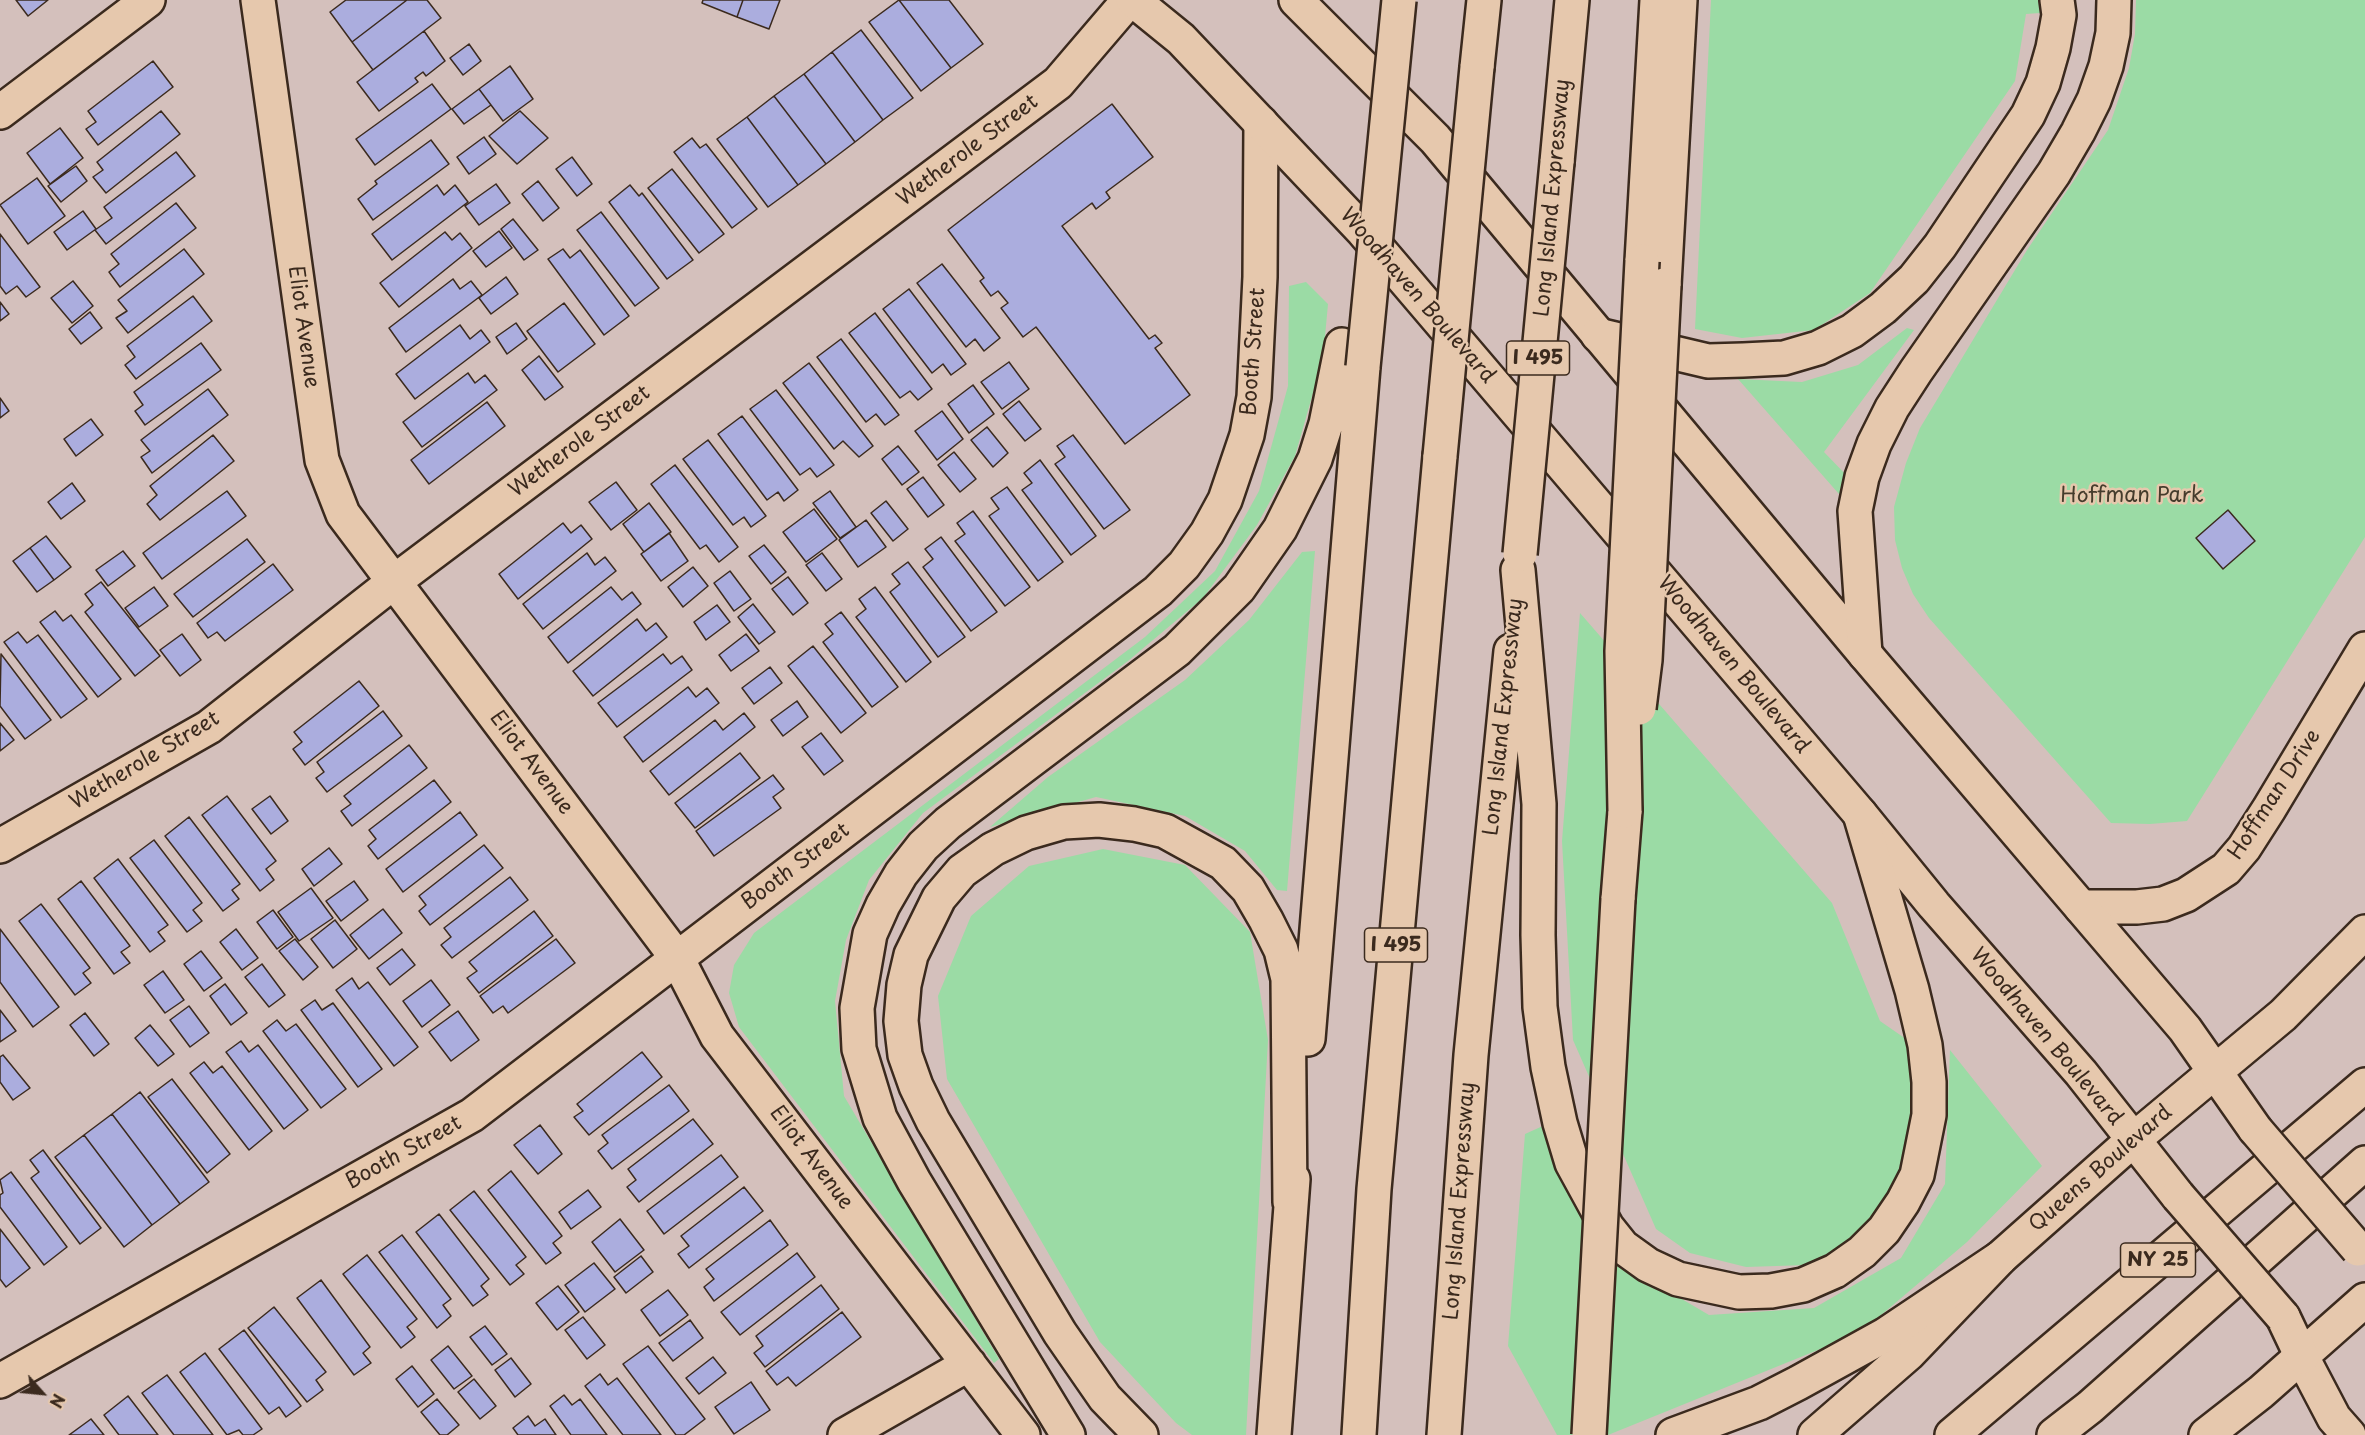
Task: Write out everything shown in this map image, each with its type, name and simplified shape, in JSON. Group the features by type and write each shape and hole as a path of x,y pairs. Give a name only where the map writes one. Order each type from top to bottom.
{"main road":[{"path":"0,112 148,0"},
{"name":"Eliot Avenue","path":"258,0 322,460 343,514 677,958 717,1036 1023,1435"},
{"name":"Wetherole Street","path":"0,846 209,727 395,581 1058,83 1131,0"},
{"name":"Woodhaven Boulevard","path":"1131,0 1181,39 1363,231 1860,814 1934,906 2081,1073 2178,1196 2283,1317 2334,1418 2349,1435"},
{"path":"1296,0 1435,139 1865,654 2186,1029 2255,1129 2362,1252"},
{"path":"1275,1422 1290,1202 1308,1039 1352,356 1379,0"},
{"path":"1068,1435 914,1181 880,1118 861,1059 856,1008 861,969 870,934 883,905 901,874 923,846 948,823 1177,650 1239,588 1280,529 1315,459 1352,356 1400,0"},
{"name":"I 495","path":"1359,1435 1375,1178 1484,0"},
{"name":"Long Island Expressway","path":"1444,1435 1470,1066 1572,0"},
{"path":"1588,1435 1625,810 1622,651 1656,0"},
{"path":"1625,810 1646,660 1680,0"},
{"path":"1598,335 1708,361 1784,358 1818,348 1852,331 1883,308 1914,279 1940,246 2028,114 2043,83 2053,48 2059,15 2057,0"},
{"path":"1865,654 1855,510 1862,477 1874,444 1892,408 1916,371 2054,172 2078,132 2094,100 2106,66 2113,33 2114,0"},
{"name":"Booth Street","path":"0,1381 472,1115 1158,591 1184,565 1207,533 1234,476 1254,397 1260,277 1261,123"},
{"path":"1519,562 1539,804 1540,1007 1548,1067 1560,1123 1572,1163 1589,1199 1606,1227 1623,1247 1640,1259 1678,1279 1739,1292 1771,1291 1803,1285 1835,1271 1862,1252 1884,1230 1903,1203 1917,1175 1929,1114 1929,1082 1925,1045 1912,990 1860,814"},
{"name":"Hoffman Drive","path":"2081,907 2137,907 2163,904 2186,895 2226,869 2244,848 2281,790 2365,649"},
{"path":"1141,1435 1105,1398 1060,1333 933,1121 916,1086 905,1055 901,1021 904,985 911,956 939,898 962,871 993,849 1026,833 1064,822 1099,820 1134,824 1165,831 1223,863 1248,889 1266,920 1281,950 1288,979 1290,1202"},
{"name":"Queens Boulevard","path":"1815,1435 1908,1354 2000,1258 2133,1140 2283,1015 2365,932"},
{"name":"NY 25","path":"1952,1435 2365,1085"},
{"name":"NY 25","path":"2054,1435 2090,1407 2365,1163"},
{"path":"1673,1435 1758,1403 1797,1383 1885,1335 2000,1258"},
{"path":"2206,1435 2302,1356 2365,1300"},
{"path":"845,1435 969,1364"}],"green space":[{"path":"1711,0 2045,0 2040,13 2026,14 2015,81 1870,293 1814,330 1742,338 1695,329"},
{"name":"Hoffman Park","path":"2136,0 2365,0 2365,537 2187,821 2150,824 2111,823 1929,618 1913,594 1902,568 1895,540 1894,507 1906,463 1920,428 2027,250 2108,130 2129,68 2135,34"},
{"path":"1306,282 1328,304 1323,358 1295,456 1257,525 1203,598 1128,661 923,813 869,880 846,940 835,1001 844,1096 999,1359 994,1363 739,1027 729,993 734,965 754,933 1145,637 1215,571 1259,491 1288,386 1289,286"},
{"path":"1907,328 1914,330 1824,452 1850,479 1846,502 1738,379 1802,382 1858,365"},
{"path":"1315,551 1287,891 1277,890 1245,851 1185,816 1096,797 990,827 1048,777 1185,680 1249,620 1302,552"},
{"path":"1580,613 1832,903 1880,1021 1906,1039 1915,1114 1895,1184 1856,1238 1807,1265 1746,1267 1690,1253 1656,1229 1573,1040 1562,841"},
{"path":"1103,849 1185,865 1250,932 1268,1040 1246,1435 1192,1435 1176,1423 1100,1342 947,1079 938,996 971,916 1029,866"},
{"path":"1950,1050 2042,1166 1967,1242 1860,1333 1608,1435 1557,1435 1508,1346 1525,1134 1545,1125 1658,1285 1709,1315 1814,1308 1901,1258 1945,1184"}],"building":[{"path":"16,0 48,0 28,16"},
{"path":"346,0 407,0 352,42 330,12"},
{"path":"407,0 427,0 441,18 373,70 352,42"},
{"path":"703,0 743,0 737,17 702,3"},
{"path":"743,0 780,0 769,29 737,17"},
{"path":"899,0 951,68 921,91 869,22"},
{"path":"899,0 949,0 983,44 951,68"},
{"path":"861,30 913,98 883,120 832,52"},
{"path":"424,31 445,61 426,76 423,72 415,78 418,82 379,111 357,82"},
{"path":"469,44 481,61 463,75 450,58"},
{"path":"832,52 883,120 855,142 804,74"},
{"path":"153,61 173,87 98,145 86,129 96,122 88,111"},
{"path":"510,66 533,99 503,121 479,89"},
{"path":"804,74 855,142 826,164 774,96"},
{"path":"432,84 451,109 375,165 356,139"},
{"path":"479,89 491,105 464,124 452,109"},
{"path":"774,96 826,164 798,185 747,117"},
{"path":"1112,104 1153,157 1106,192 1110,198 1096,209 1092,203 1062,226 1149,339 1155,335 1162,343 1155,348 1190,395 1125,444 1036,327 1023,337 1001,308 1008,303 998,291 991,296 980,281 984,278 948,230"},
{"path":"161,111 180,134 106,193 93,177 103,170 97,162"},
{"path":"520,111 548,138 517,164 489,136"},
{"path":"747,117 798,185 768,207 717,139"},
{"path":"60,128 83,158 50,184 27,153"},
{"path":"484,137 496,154 469,174 457,157"},
{"path":"692,138 700,148 706,144 757,209 732,228 674,152"},
{"path":"431,140 449,164 373,220 358,199 377,184 375,181"},
{"path":"176,152 195,176 106,244 95,230 112,218 104,207"},
{"path":"572,157 592,184 577,196 556,169"},
{"path":"76,166 87,181 61,202 48,186"},
{"path":"672,169 724,234 699,253 648,188"},
{"path":"37,178 65,216 28,244 0,205"},
{"path":"538,181 559,208 543,221 522,194"},
{"path":"496,184 510,203 479,225 465,206"},
{"path":"437,185 444,195 455,185 468,202 392,260 372,234"},
{"path":"630,185 639,196 642,193 693,260 667,279 609,202"},
{"path":"176,203 196,228 120,287 109,272 119,264 111,254"},
{"path":"83,211 96,229 67,250 54,232"},
{"path":"601,212 659,288 635,306 577,230"},
{"path":"513,219 538,250 524,260 501,229"},
{"path":"499,231 512,248 486,267 473,251"},
{"path":"445,232 452,240 460,233 472,248 399,307 380,283"},
{"path":"0,234 40,287 26,297 17,286 6,294 0,286"},
{"path":"184,249 204,274 128,333 116,318 127,311 118,300"},
{"path":"563,249 570,258 580,250 629,316 604,335 548,259"},
{"path":"942,264 1000,338 984,351 975,339 966,347 917,283"},
{"path":"506,277 518,294 491,314 479,298"},
{"path":"453,279 460,289 471,281 482,295 406,352 389,328"},
{"path":"73,281 93,306 72,323 51,298"},
{"path":"909,289 966,364 951,375 943,364 932,373 883,309"},
{"path":"193,296 212,321 136,379 125,365 135,357 127,346"},
{"path":"0,302 9,314 0,321"},
{"path":"564,303 595,344 558,372 527,331"},
{"path":"90,312 102,328 81,344 69,329"},
{"path":"875,313 932,389 918,400 910,391 900,398 849,333"},
{"path":"516,323 527,339 507,354 496,337"},
{"path":"460,325 470,339 481,330 490,342 415,399 396,374"},
{"path":"841,339 899,415 885,425 876,414 866,422 817,357"},
{"path":"201,343 221,370 145,425 135,411 143,405 134,392"},
{"path":"539,356 563,387 545,400 522,370"},
{"path":"1009,362 1029,389 1002,409 981,382"},
{"path":"809,363 873,446 859,457 843,441 834,449 783,383"},
{"path":"468,373 475,383 485,375 497,390 422,447 403,422"},
{"path":"973,385 994,414 969,433 948,404"},
{"path":"208,389 228,415 152,473 141,457 150,451 141,440"},
{"path":"776,390 834,465 817,477 810,468 800,475 750,409"},
{"path":"0,398 9,411 0,418"},
{"path":"1019,401 1041,429 1025,441 1003,414"},
{"path":"487,402 505,426 429,484 411,460"},
{"path":"942,411 963,439 937,460 915,431"},
{"path":"742,416 798,490 784,501 778,492 767,500 718,434"},
{"path":"91,419 103,435 76,456 64,439"},
{"path":"987,427 1008,453 993,467 971,440"},
{"path":"213,435 234,461 160,520 147,504 157,495 150,486"},
{"path":"1073,435 1130,510 1104,529 1055,464 1065,457 1057,446"},
{"path":"708,440 766,516 751,527 744,517 733,525 683,459"},
{"path":"898,446 919,472 902,485 882,459"},
{"path":"954,452 976,479 960,492 938,465"},
{"path":"1040,460 1096,536 1071,555 1022,490 1032,483 1024,473"},
{"path":"675,465 738,547 719,562 706,545 700,549 651,484"},
{"path":"923,477 944,505 928,517 907,489"},
{"path":"616,482 637,510 611,530 589,502"},
{"path":"72,483 85,501 61,519 48,502"},
{"path":"1007,487 1063,562 1038,581 989,516 999,509 991,498"},
{"path":"227,491 246,516 162,579 143,553"},
{"path":"830,491 856,527 840,538 813,503"},
{"path":"886,501 908,529 893,541 871,513"},
{"path":"649,503 671,532 644,552 623,524"},
{"path":"814,509 837,539 806,562 783,532"},
{"path":"2228,510 2255,541 2223,569 2196,538"},
{"path":"973,511 1030,587 1005,606 955,541 965,534 957,523"},
{"path":"866,520 886,547 858,567 839,540"},
{"path":"563,523 571,533 581,525 592,539 518,599 499,574"},
{"path":"669,533 688,561 661,581 641,554"},
{"path":"46,536 71,567 54,580 30,548"},
{"path":"941,537 997,612 971,631 923,567 933,559 925,549"},
{"path":"247,539 265,562 193,617 174,594"},
{"path":"764,545 786,572 771,584 749,556"},
{"path":"30,548 54,580 37,592 13,561"},
{"path":"123,551 135,566 108,586 96,570"},
{"path":"587,553 595,565 605,557 616,571 543,629 523,604"},
{"path":"822,553 842,579 826,591 806,565"},
{"path":"908,562 965,637 938,657 890,592 900,584 892,574"},
{"path":"273,564 293,590 225,641 217,632 208,638 197,623"},
{"path":"693,567 708,586 683,607 668,587"},
{"path":"730,571 751,599 734,611 714,583"},
{"path":"788,577 808,603 793,615 772,589"},
{"path":"101,582 160,656 135,676 85,612 93,605 85,594"},
{"path":"154,587 168,606 139,627 125,608"},
{"path":"611,587 622,600 632,592 641,604 568,663 548,637"},
{"path":"875,587 931,662 906,682 856,617 866,609 859,599"},
{"path":"753,604 775,632 759,644 738,617"},
{"path":"717,605 730,622 706,640 694,622"},
{"path":"55,611 63,621 71,615 121,679 98,697 40,622"},
{"path":"841,612 898,687 872,707 823,642 833,634 825,624"},
{"path":"637,619 646,631 656,623 667,637 593,696 573,671"},
{"path":"18,632 27,643 38,635 87,699 61,718 4,642"},
{"path":"182,634 201,660 180,676 160,650"},
{"path":"746,634 759,651 731,671 719,655"},
{"path":"813,646 866,713 841,733 788,666"},
{"path":"1,654 51,720 25,739 0,706"},
{"path":"663,654 671,664 682,656 692,670 617,727 598,703"},
{"path":"770,667 782,683 754,704 742,688"},
{"path":"359,681 379,706 305,765 293,749 302,742 294,732"},
{"path":"688,687 696,697 707,688 719,703 643,762 624,737"},
{"path":"797,701 808,717 783,736 771,720"},
{"path":"383,711 402,736 327,792 316,778 324,772 317,762"},
{"path":"744,713 755,727 669,795 650,771 715,720 723,730"},
{"path":"0,723 14,740 0,751"},
{"path":"821,733 843,761 824,775 802,747"},
{"path":"409,745 427,768 352,826 341,811 351,804 344,796"},
{"path":"740,753 760,778 695,828 675,803"},
{"path":"773,775 784,789 773,797 781,808 714,856 696,831"},
{"path":"434,780 451,802 378,859 368,846 376,839 369,830"},
{"path":"227,796 276,861 266,869 274,880 260,891 202,815"},
{"path":"270,796 288,821 271,834 252,809"},
{"path":"460,812 477,835 403,892 386,869"},
{"path":"189,817 240,884 232,890 239,899 223,911 165,836"},
{"path":"154,840 202,903 193,910 202,921 187,932 130,858"},
{"path":"484,845 503,868 430,925 419,911 426,905 419,896"},
{"path":"329,848 342,864 314,886 302,869"},
{"path":"118,859 168,925 158,932 165,941 150,952 94,878"},
{"path":"510,877 528,900 452,958 441,945 451,937 444,928"},
{"path":"81,881 130,946 121,952 130,963 114,974 58,899"},
{"path":"354,881 368,900 341,921 326,901"},
{"path":"311,888 333,918 299,941 278,912"},
{"path":"41,904 90,968 83,973 91,983 75,995 19,921"},
{"path":"383,909 402,933 369,959 350,935"},
{"path":"273,910 293,937 277,949 257,922"},
{"path":"534,911 553,936 479,993 467,978 477,971 469,962"},
{"path":"335,920 357,949 333,968 311,939"},
{"path":"0,929 59,1007 33,1027 0,982"},
{"path":"236,929 258,958 242,970 220,942"},
{"path":"295,939 318,967 303,980 279,951"},
{"path":"556,939 575,963 508,1013 503,1006 493,1013 480,996"},
{"path":"402,949 415,965 390,985 377,968"},
{"path":"201,951 222,978 204,991 184,964"},
{"path":"262,964 285,995 269,1007 245,977"},
{"path":"163,971 184,1000 165,1013 144,985"},
{"path":"352,978 359,989 368,982 418,1047 394,1066 336,990"},
{"path":"431,980 450,1005 422,1027 403,1001"},
{"path":"225,984 247,1013 231,1025 210,996"},
{"path":"315,1000 322,1010 333,1003 382,1069 358,1087 301,1010"},
{"path":"189,1006 209,1033 190,1047 170,1020"},
{"path":"0,1010 16,1031 0,1042"},
{"path":"458,1011 479,1040 451,1061 429,1032"},
{"path":"85,1013 109,1044 94,1056 70,1025"},
{"path":"277,1020 286,1031 296,1024 346,1089 321,1108 263,1031"},
{"path":"150,1025 174,1054 158,1066 135,1038"},
{"path":"241,1041 249,1052 258,1045 308,1110 284,1129 226,1052"},
{"path":"642,1052 662,1077 589,1135 574,1117 583,1111 577,1104"},
{"path":"3,1055 30,1088 13,1100 0,1082 0,1057"},
{"path":"204,1062 213,1073 222,1066 272,1131 249,1150 190,1073"},
{"path":"172,1079 230,1154 207,1173 148,1097"},
{"path":"669,1085 689,1111 612,1169 598,1151 608,1143 602,1135"},
{"path":"140,1092 209,1182 180,1204 112,1114"},
{"path":"112,1114 180,1204 152,1225 84,1135"},
{"path":"693,1119 713,1144 639,1202 627,1187 636,1180 628,1169"},
{"path":"540,1125 562,1154 538,1174 514,1145"},
{"path":"84,1135 152,1225 124,1247 55,1157"},
{"path":"43,1150 101,1228 80,1244 31,1178 39,1172 30,1160"},
{"path":"721,1155 738,1177 664,1234 647,1211"},
{"path":"511,1171 562,1236 553,1243 561,1253 546,1264 488,1190"},
{"path":"11,1172 67,1247 44,1265 0,1207 0,1195 3,1193 0,1180"},
{"path":"744,1187 763,1211 689,1268 678,1254 689,1246 681,1236"},
{"path":"588,1190 601,1207 571,1229 559,1212"},
{"path":"474,1191 526,1257 516,1265 524,1274 510,1285 450,1210"},
{"path":"439,1214 489,1279 481,1286 488,1295 473,1306 416,1232"},
{"path":"620,1219 644,1250 615,1272 592,1242"},
{"path":"770,1220 788,1245 714,1301 704,1287 714,1279 706,1269"},
{"path":"0,1229 30,1268 6,1287 0,1279"},
{"path":"402,1235 451,1299 443,1305 451,1316 437,1328 379,1252"},
{"path":"797,1253 815,1277 740,1335 721,1312"},
{"path":"367,1255 417,1319 407,1327 415,1337 401,1348 343,1274"},
{"path":"641,1256 653,1272 626,1293 614,1277"},
{"path":"594,1263 615,1289 585,1312 565,1285"},
{"path":"321,1280 370,1347 363,1353 371,1363 354,1375 297,1298"},
{"path":"821,1285 839,1309 765,1367 754,1353 763,1346 756,1336"},
{"path":"558,1286 579,1312 557,1330 536,1303"},
{"path":"668,1290 688,1315 660,1336 641,1310"},
{"path":"274,1307 326,1372 316,1380 323,1390 307,1402 248,1328"},
{"path":"842,1312 861,1337 796,1386 788,1377 777,1385 766,1371"},
{"path":"583,1317 605,1345 587,1359 565,1330"},
{"path":"690,1320 703,1338 673,1361 659,1343"},
{"path":"485,1326 507,1354 492,1365 470,1337"},
{"path":"244,1330 301,1406 286,1417 279,1407 269,1414 219,1349"},
{"path":"448,1346 472,1376 454,1389 431,1360"},
{"path":"648,1346 705,1419 684,1435 676,1435 623,1364"},
{"path":"205,1353 262,1429 253,1435 243,1435 239,1430 227,1435 180,1372"},
{"path":"713,1357 726,1373 699,1394 686,1378"},
{"path":"511,1358 531,1384 515,1397 495,1370"},
{"path":"412,1366 434,1394 418,1407 396,1379"},
{"path":"600,1374 608,1385 617,1378 661,1435 623,1435 585,1386"},
{"path":"167,1375 213,1435 174,1435 142,1393"},
{"path":"474,1379 496,1406 480,1419 458,1392"},
{"path":"751,1382 770,1410 734,1434 715,1407"},
{"path":"564,1395 572,1405 580,1399 607,1435 571,1435 550,1406"},
{"path":"128,1396 158,1435 119,1435 104,1415"},
{"path":"437,1399 459,1425 447,1435 440,1435 421,1412"},
{"path":"528,1416 535,1426 545,1419 556,1435 518,1435 513,1428"},
{"path":"91,1419 104,1435 69,1435"}]}
